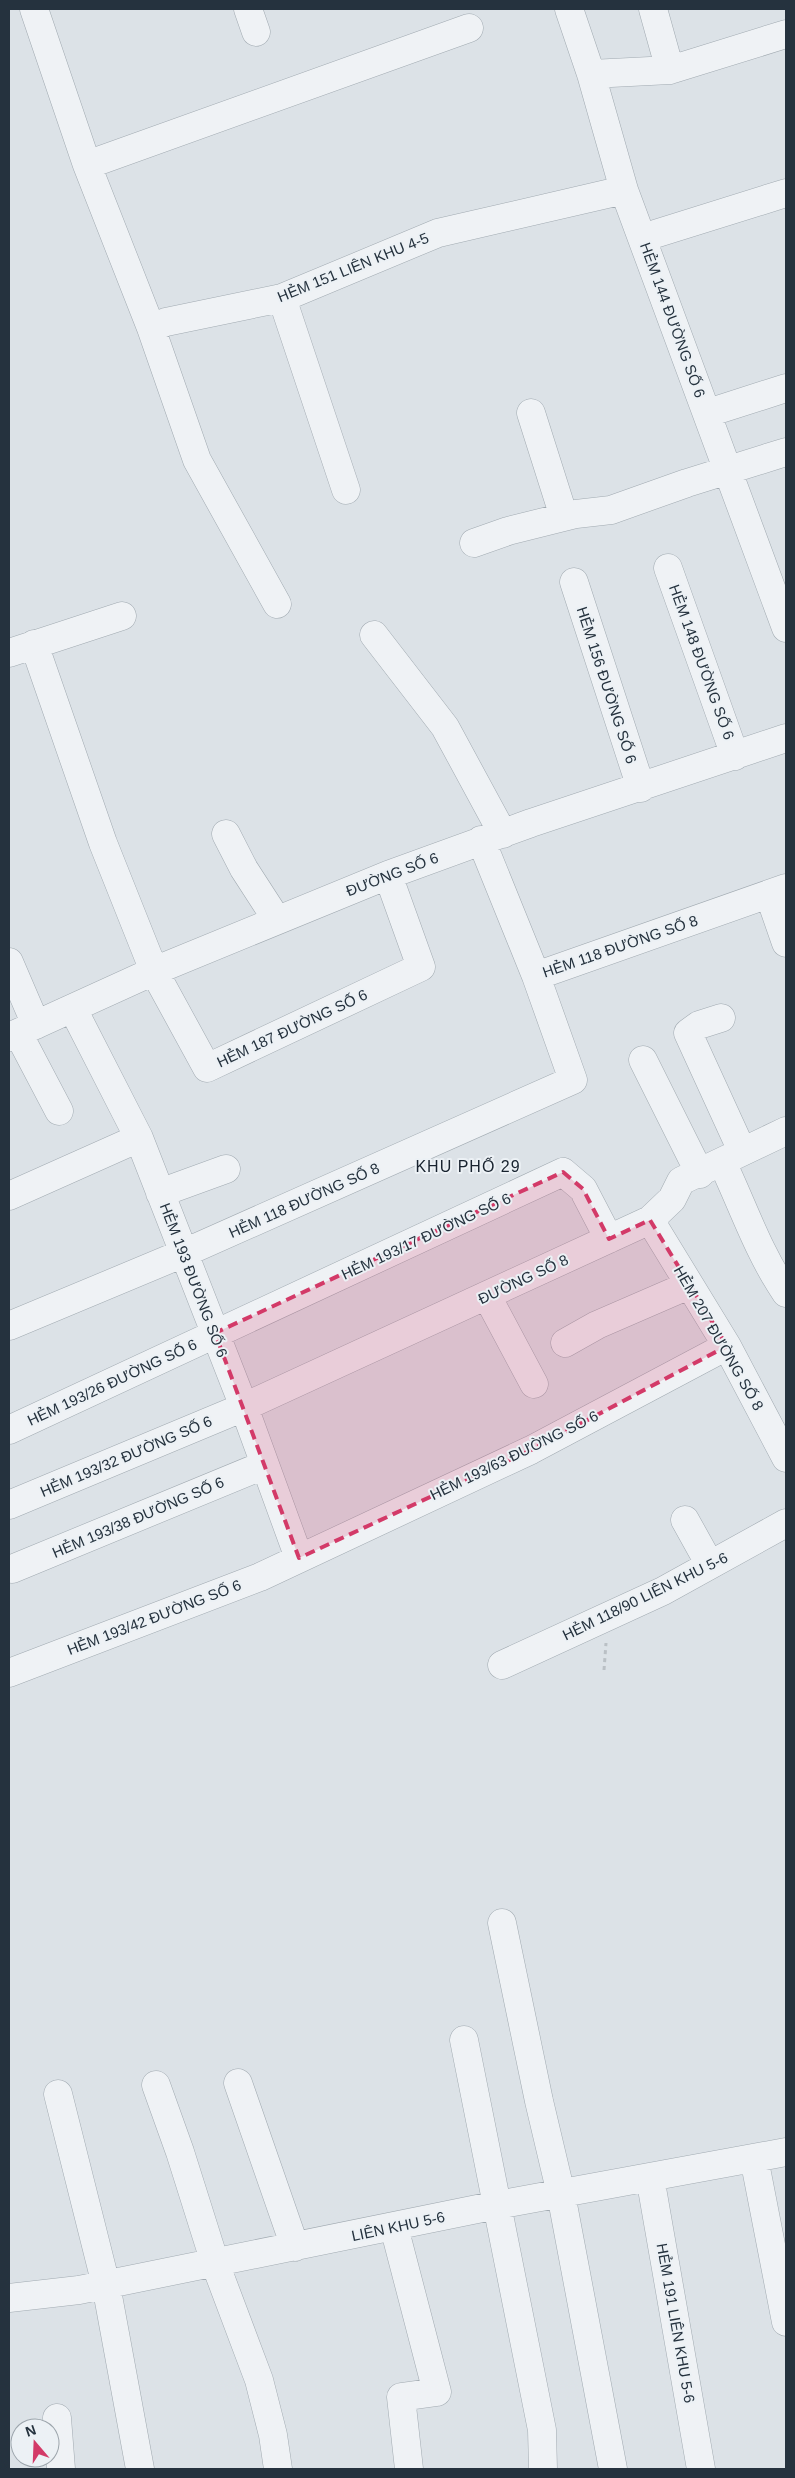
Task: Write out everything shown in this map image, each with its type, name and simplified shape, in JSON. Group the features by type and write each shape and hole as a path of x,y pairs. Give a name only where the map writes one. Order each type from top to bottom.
{"street":[{"path":"34,9 87,165 150,328 198,460 277,604"},
{"name":"HẺM 144 ĐƯỜNG SỐ 6","path":"569,9 591,74 624,190 786,628"},
{"path":"653,9 670,70"},
{"path":"87,165 468,28"},
{"path":"591,74 670,70 786,34"},
{"name":"HẺM 151 LIÊN KHU 4-5","path":"150,328 166,322 282,298 438,233 624,190"},
{"path":"642,238 786,193"},
{"path":"282,298 346,490"},
{"path":"708,414 786,388"},
{"path":"531,413 564,517"},
{"path":"474,543 508,531 564,517 611,510 786,452"},
{"name":"HẺM 148 ĐƯỜNG SỐ 6","path":"668,568 735,756"},
{"name":"HẺM 156 ĐƯỜNG SỐ 6","path":"574,582 641,788"},
{"path":"9,653 122,616"},
{"path":"374,635 445,727 492,837 536,976"},
{"path":"34,644 103,843 154,971"},
{"name":"ĐƯỜNG SỐ 6","path":"21,1032 154,971 388,875 492,837 786,738"},
{"path":"226,834 244,869 277,920"},
{"name":"HẺM 187 ĐƯỜNG SỐ 6","path":"154,971 207,1068 421,967 388,875"},
{"path":"778,891 786,943"},
{"name":"HẺM 118 ĐƯỜNG SỐ 8","path":"184,1254 573,1080 536,976 778,891"},
{"path":"9,962 21,1032 59,1111"},
{"name":"HẺM 193 ĐƯỜNG SỐ 6","path":"73,1009 139,1138 244,1407 299,1558"},
{"path":"721,1018 699,1025 688,1033 721,1162"},
{"path":"643,1060 721,1162 743,1205 768,1267 786,1292"},
{"name":"ĐƯỜNG SỐ 8","path":"244,1407 650,1220 672,1199 681,1181 786,1131"},
{"path":"9,1196 139,1138"},
{"path":"160,1193 226,1169"},
{"name":"HẺM 193/17 ĐƯỜNG SỐ 6","path":"214,1333 563,1172 583,1189 609,1239"},
{"name":"HẺM 207 ĐƯỜNG SỐ 8","path":"650,1220 727,1346 785,1453"},
{"path":"9,1326 184,1254"},
{"path":"565,1343 597,1324 680,1289 688,1283"},
{"path":"487,1296 534,1384"},
{"name":"HẺM 193/26 ĐƯỜNG SỐ 6","path":"9,1430 214,1333"},
{"name":"HẺM 193/63 ĐƯỜNG SỐ 6","path":"299,1558 531,1450 727,1346"},
{"name":"HẺM 193/32 ĐƯỜNG SỐ 6","path":"9,1505 244,1407"},
{"name":"HẺM 193/38 ĐƯỜNG SỐ 6","path":"12,1569 264,1464"},
{"path":"685,1520 710,1565"},
{"name":"HẺM 118/90 LIÊN KHU 5-6","path":"502,1665 663,1591 786,1523"},
{"name":"HẺM 193/42 ĐƯỜNG SỐ 6","path":"9,1673 260,1576 299,1558"},
{"path":"502,1923 539,2101 561,2194 613,2469"},
{"path":"464,2040 542,2430 543,2469"},
{"path":"238,2083 295,2247"},
{"path":"156,2085 180,2152 214,2263 259,2380 273,2435 278,2469"},
{"path":"58,2094 106,2285 140,2469"},
{"name":"LIÊN KHU 5-6","path":"9,2298 106,2285 497,2205 786,2152"},
{"path":"754,2158 786,2322"},
{"name":"HẺM 191 LIÊN KHU 5-6","path":"650,2177 701,2469"},
{"path":"394,2227 437,2392 401,2397 409,2469"}],"highlighted area":[{"path":"563,1172 583,1189 609,1239 650,1220 727,1346 531,1450 299,1558 215,1333"}],"district":[{"name":"KHU PHỐ 29","path":"468,1166"}]}
